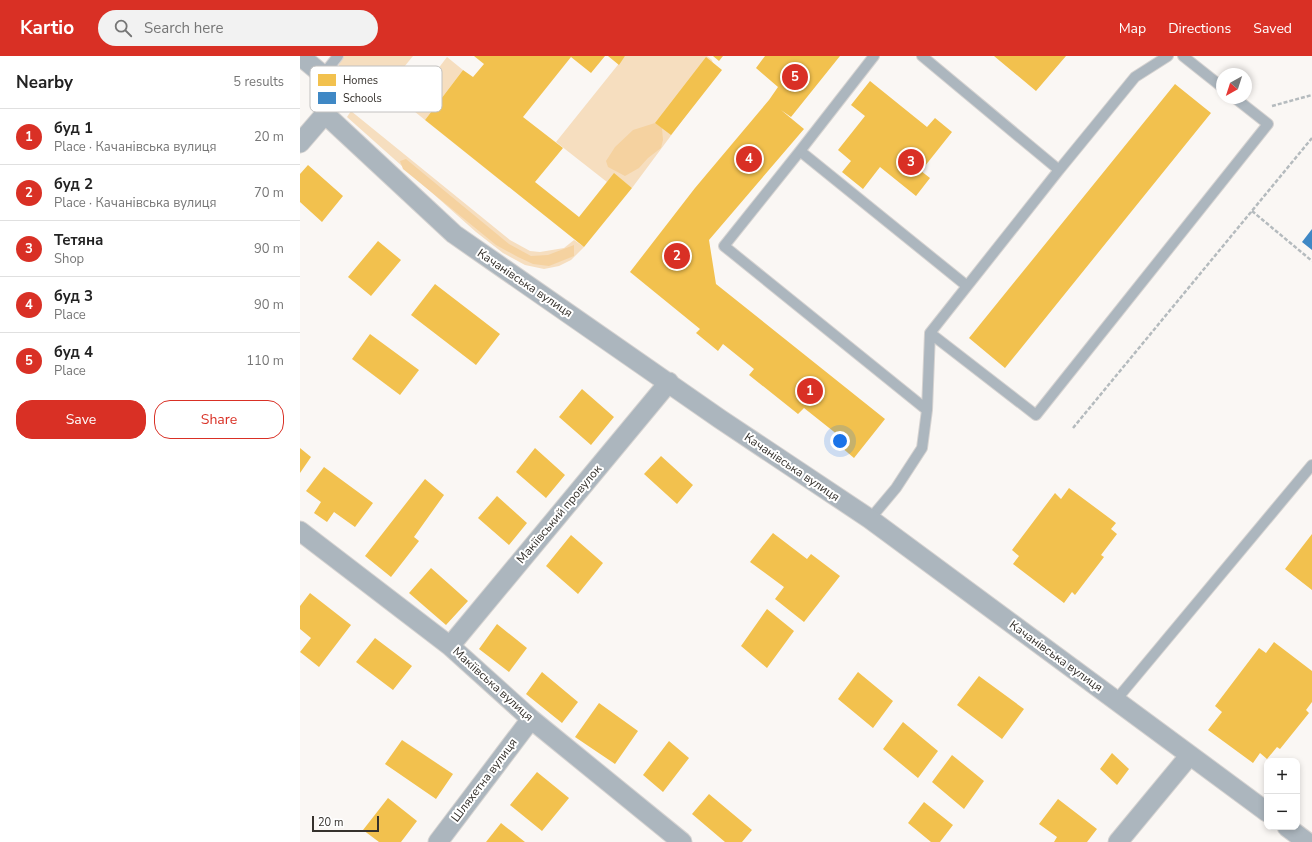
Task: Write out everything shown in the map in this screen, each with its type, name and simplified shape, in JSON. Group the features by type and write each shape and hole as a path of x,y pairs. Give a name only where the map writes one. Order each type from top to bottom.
{"street":[{"path":"300,56 313,66"},
{"path":"300,143 325,114"},
{"name":"Качанівська вулиця","path":"325,114 454,234 669,382 720,419 870,520 1264,810"},
{"name":"Макіївський провулок","path":"450,646 669,382"},
{"name":"Макіївська вулиця","path":"300,531 450,646 531,719 682,842"},
{"name":"Шляхетна вулиця","path":"438,842 531,719"},
{"path":"1118,842 1190,755"},
{"path":"1291,830 1307,842"}],"lane":[{"path":"330,66 338,56"},
{"path":"874,56 724,246 927,410"},
{"path":"922,56 1059,170"},
{"path":"870,520 896,488 922,448 927,410 930,333 1135,77 1168,56"},
{"path":"1183,56 1216,83"},
{"path":"930,333 1036,415 1268,124 1242,104"},
{"path":"800,151 967,286"},
{"path":"1116,700 1312,465"}],"path":[{"path":"1260,118 1268,107 1312,95"},
{"path":"1073,428 1312,138"},
{"path":"1252,211 1312,261"}],"shaded area":[{"path":"344,56 413,56 405,66 339,66"},
{"path":"625,56 707,56 712,60 716,75 632,188 614,174 607,182 556,142"},
{"path":"447,57 463,70 442,98 442,66 440,66"},
{"path":"350,112 352,112 510,240 530,251 540,252 564,248 574,240 584,247 571,260 559,266 544,269 525,265 503,253 476,232 347,117"},
{"path":"415,112 431,112 425,120"},
{"path":"655,123 662,128 663,140 661,148 648,158 639,168 625,176 608,167 606,161 615,147 633,130"},
{"path":"406,159 509,244 531,256 548,255 574,245 574,256 549,266 533,264 496,245 403,169 400,161"}],"building: Homes":[{"path":"474,56 605,56 591,73 571,57 523,117 563,148 535,182 579,217 614,173 632,188 584,247 425,120 431,112 442,112 442,98 463,70 473,77 484,64"},
{"path":"608,56 625,56 619,65"},
{"path":"713,56 723,56 719,61"},
{"path":"765,56 840,56 791,117 781,110 804,129 709,240 716,284 885,419 854,458 834,441 838,435 804,408 798,414 749,375 754,369 723,344 718,351 696,333 700,329 630,272 695,188 769,100 778,87 756,68"},
{"path":"994,56 1066,56 1036,91"},
{"path":"706,57 722,70 671,135 655,123"},
{"path":"870,81 927,127 935,118 952,132 921,171 930,178 916,196 880,167 863,189 842,172 851,161 838,150 865,116 851,105"},
{"path":"1175,84 1211,113 1005,368 969,338"},
{"path":"308,165 343,196 322,222 300,202 300,174"},
{"path":"378,241 401,260 371,296 348,277"},
{"path":"435,284 500,334 476,365 411,315"},
{"path":"370,334 419,370 400,395 352,359"},
{"path":"582,389 614,417 591,445 559,417"},
{"path":"300,448 311,457 300,473"},
{"path":"535,448 565,475 546,498 516,472"},
{"path":"661,456 693,485 677,504 644,474"},
{"path":"324,467 373,503 355,527 334,512 327,522 314,513 321,502 306,491"},
{"path":"425,479 444,495 414,537 419,541 391,577 365,556"},
{"path":"1069,488 1116,523 1111,529 1117,534 1101,555 1104,557 1075,595 1072,592 1064,603 1013,564 1019,556 1012,550 1055,493 1061,499"},
{"path":"497,496 527,523 509,545 478,518"},
{"path":"773,533 807,559 811,554 840,576 804,622 775,599 784,587 750,562"},
{"path":"1312,534 1312,590 1285,569"},
{"path":"571,535 603,563 578,594 546,566"},
{"path":"431,568 468,601 446,625 409,593"},
{"path":"310,593 351,625 319,667 300,652 311,638 300,629 300,606"},
{"path":"767,609 794,631 767,668 741,646"},
{"path":"497,624 527,648 509,672 479,649"},
{"path":"375,638 412,666 393,690 356,662"},
{"path":"1274,642 1312,671 1312,702 1306,710 1309,713 1280,749 1277,747 1268,758 1260,753 1253,763 1208,730 1222,712 1215,706 1259,648 1266,653"},
{"path":"542,672 578,702 562,723 526,694"},
{"path":"858,672 893,701 873,728 838,699"},
{"path":"979,676 1024,709 1002,739 957,705"},
{"path":"599,703 638,731 615,764 575,737"},
{"path":"903,722 938,751 918,778 883,749"},
{"path":"402,740 453,774 436,799 385,764"},
{"path":"669,741 689,758 663,792 643,775"},
{"path":"1112,753 1129,769 1117,785 1100,769"},
{"path":"952,755 984,781 964,809 932,782"},
{"path":"537,772 569,798 542,831 510,805"},
{"path":"709,794 752,830 742,842 725,842 692,814"},
{"path":"388,798 417,821 401,842 379,842 363,830"},
{"path":"1058,799 1097,829 1087,842 1054,842 1057,837 1039,824"},
{"path":"924,802 953,825 940,842 931,842 908,823"},
{"path":"501,823 525,842 486,842"}],"building: Schools":[{"path":"1312,229 1312,250 1302,242"}],"place":[{"name":"буд 4","path":"795,77"},
{"name":"буд 3","path":"749,159"},
{"name":"Тетяна","path":"911,162"},
{"name":"буд 2","path":"677,256"},
{"name":"буд 1","path":"810,391"}]}
